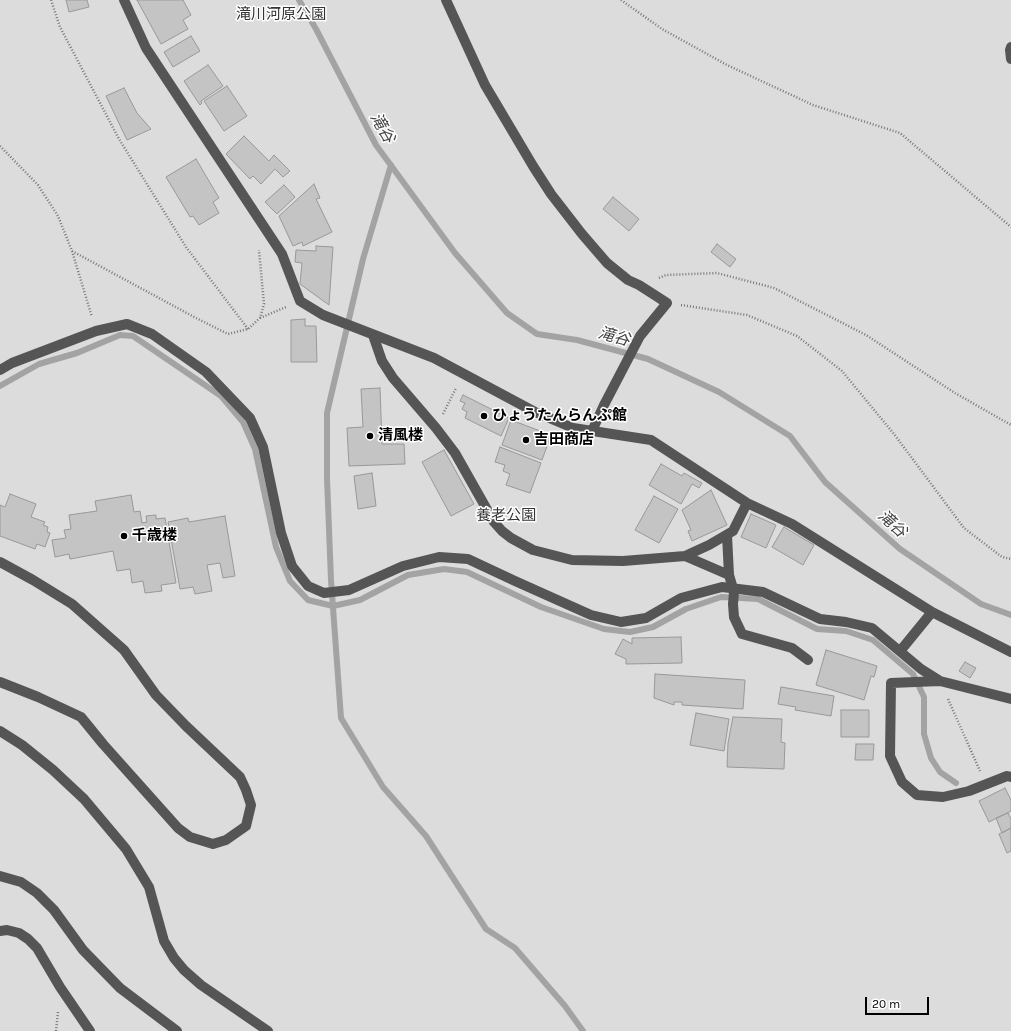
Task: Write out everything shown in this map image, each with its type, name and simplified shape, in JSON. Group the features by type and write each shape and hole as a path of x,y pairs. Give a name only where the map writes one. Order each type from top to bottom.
{"street":[{"path":"124,0 146,48 282,254 300,301 334,320 434,358 536,412 573,428 651,440 747,503 792,524 932,612 1011,652"},
{"path":"446,0 486,85 551,194 582,234 607,262 628,280 639,285 667,303 640,336 592,431"},
{"path":"1011,47 1011,59"},
{"path":"0,370 12,363 96,331 127,324 152,334 206,372 250,418 263,447 281,533 292,566 308,586 324,593 346,591 403,566 439,556 468,559 591,615 621,622 646,618 681,598 722,587 734,590 763,592 820,619 846,622 872,628 901,650 921,668 940,681"},
{"path":"373,335 382,360 393,378 436,428 455,453 494,522 511,538 533,550 572,560 623,562 685,556 709,546 734,531 747,503"},
{"path":"726,535 729,575 734,590 734,617 742,634 792,648 808,660"},
{"path":"685,556 729,575"},
{"path":"0,562 72,604 124,650 156,695 186,726 240,777 251,805 246,826 226,840 213,844 190,837 173,822 103,744 81,717 38,697 0,682"},
{"path":"901,650 932,612"},
{"path":"1011,699 940,681 891,683 890,756 902,782 917,795 942,797 969,791 1007,776 1011,777"},
{"path":"0,731 22,745 69,784 84,799 126,849 149,887 164,941 174,958 184,970 201,985 268,1031"},
{"path":"0,876 21,882 38,893 54,910 83,950 120,988 177,1031"},
{"path":"0,931 7,930 19,933 28,938 37,948 60,987 90,1031"}],"path":[{"path":"51,0 60,27 119,139 186,247 248,329"},
{"path":"621,0 662,30 727,65 813,105 900,133 1011,227"},
{"path":"0,146 38,185 58,216 72,251 96,331"},
{"path":"259,245 264,304 260,318"},
{"path":"72,251 228,334 248,329 260,318 300,301"},
{"path":"639,285 666,276 717,273 774,288 866,335 954,393 1011,425"},
{"path":"667,303 747,315 797,336 842,371 894,434 964,528 1002,557 1011,559"},
{"path":"436,428 464,374"},
{"path":"940,681 986,784"}],"green space":[{"name":"養老公園","path":"0,0 1011,0 1011,1031 0,1031"}],"building":[{"path":"66,0 87,0 89,7 69,12"},
{"path":"137,0 183,0 191,15 183,20 188,29 161,44"},
{"path":"191,36 200,51 173,67 164,52"},
{"path":"208,65 223,86 201,101 202,103 200,105 184,81"},
{"path":"227,86 247,116 224,131 204,101"},
{"path":"124,88 137,113 151,129 127,140 106,96"},
{"path":"244,136 269,161 274,155 290,171 283,177 275,169 261,184 253,176 250,179 226,154"},
{"path":"196,159 219,198 213,202 219,213 199,225 193,216 190,217 166,177"},
{"path":"314,184 320,198 316,199 332,232 303,246 302,242 293,246 279,216"},
{"path":"284,185 295,197 277,214 265,202"},
{"path":"613,197 639,219 629,231 603,209"},
{"path":"717,244 736,259 730,267 711,252"},
{"path":"316,246 333,247 329,305 300,284 302,263 295,262 296,250 316,251"},
{"path":"305,319 305,326 316,326 317,362 291,362 291,320"},
{"path":"380,388 382,444 404,444 405,464 349,466 347,428 363,427 361,389"},
{"path":"463,395 509,418 501,436 465,418 467,412 462,409 465,403 460,401"},
{"path":"511,420 551,435 542,460 502,445"},
{"path":"500,447 541,463 530,493 506,485 510,474 503,471 505,465 495,462"},
{"path":"444,450 474,504 451,516 422,462"},
{"path":"661,464 682,476 684,473 702,483 699,488 692,484 681,504 649,485"},
{"path":"372,473 376,506 358,509 354,476"},
{"path":"711,490 727,525 692,541 688,531 691,530 682,510"},
{"path":"10,494 36,504 31,517 45,522 43,525 48,527 47,532 50,533 45,547 37,544 35,549 0,536 0,505 5,507"},
{"path":"131,495 134,512 140,511 142,523 147,522 146,516 156,515 156,519 165,518 176,583 161,585 162,591 145,593 143,581 132,583 130,569 117,571 113,551 70,559 69,554 55,557 52,540 66,538 64,530 71,529 69,515 97,511 95,501"},
{"path":"654,496 678,509 659,543 635,530"},
{"path":"751,514 776,525 766,548 741,537"},
{"path":"225,516 235,576 223,578 220,563 207,565 212,591 195,594 193,587 180,589 168,522 188,518 189,522"},
{"path":"784,527 814,545 803,565 772,547"},
{"path":"681,637 682,663 626,664 626,659 615,654 623,639 632,644 632,638"},
{"path":"826,650 877,666 874,677 871,676 864,700 816,685"},
{"path":"965,662 976,668 970,678 959,671"},
{"path":"655,674 745,680 743,709 682,705 682,702 674,702 674,705 654,698"},
{"path":"781,687 834,696 831,716 795,710 796,707 778,704"},
{"path":"841,710 869,710 869,737 841,737"},
{"path":"696,713 729,719 724,751 690,745"},
{"path":"733,717 782,719 781,742 785,743 784,769 727,767 728,743"},
{"path":"856,744 874,744 873,760 855,760"},
{"path":"1005,788 1011,800 1011,811 989,822 979,801"},
{"path":"1008,813 1011,819 1011,828 1002,833 996,818"},
{"path":"1011,828 1011,851 1007,853 999,834"}],"waterway":[{"name":"滝谷","path":"299,0 316,29 376,145 455,253 507,313 537,334 577,340 648,359 719,392 790,436 825,482 900,549 981,604 1011,615"},
{"path":"391,165 363,259 327,413 327,478 331,580 341,718 383,787 426,836 486,929 515,948 565,1006 583,1031"},
{"path":"0,386 39,364 77,353 120,335 133,336 221,396 243,422 255,449 276,547 290,581 308,600 333,606 360,600 408,575 444,569 467,572 541,607 604,629 630,632 653,627 686,609 721,597 758,599 817,629 846,631 873,640 913,674 924,697 924,734 931,758 940,772 956,783"}],"place":[{"name":"ひょうたんらんぷ館","path":"484,416"},
{"name":"清風楼","path":"370,436"},
{"name":"吉田商店","path":"526,440"},
{"name":"千歳楼","path":"124,536"}],"park label":[{"name":"滝川河原公園","path":"281,15"}]}
